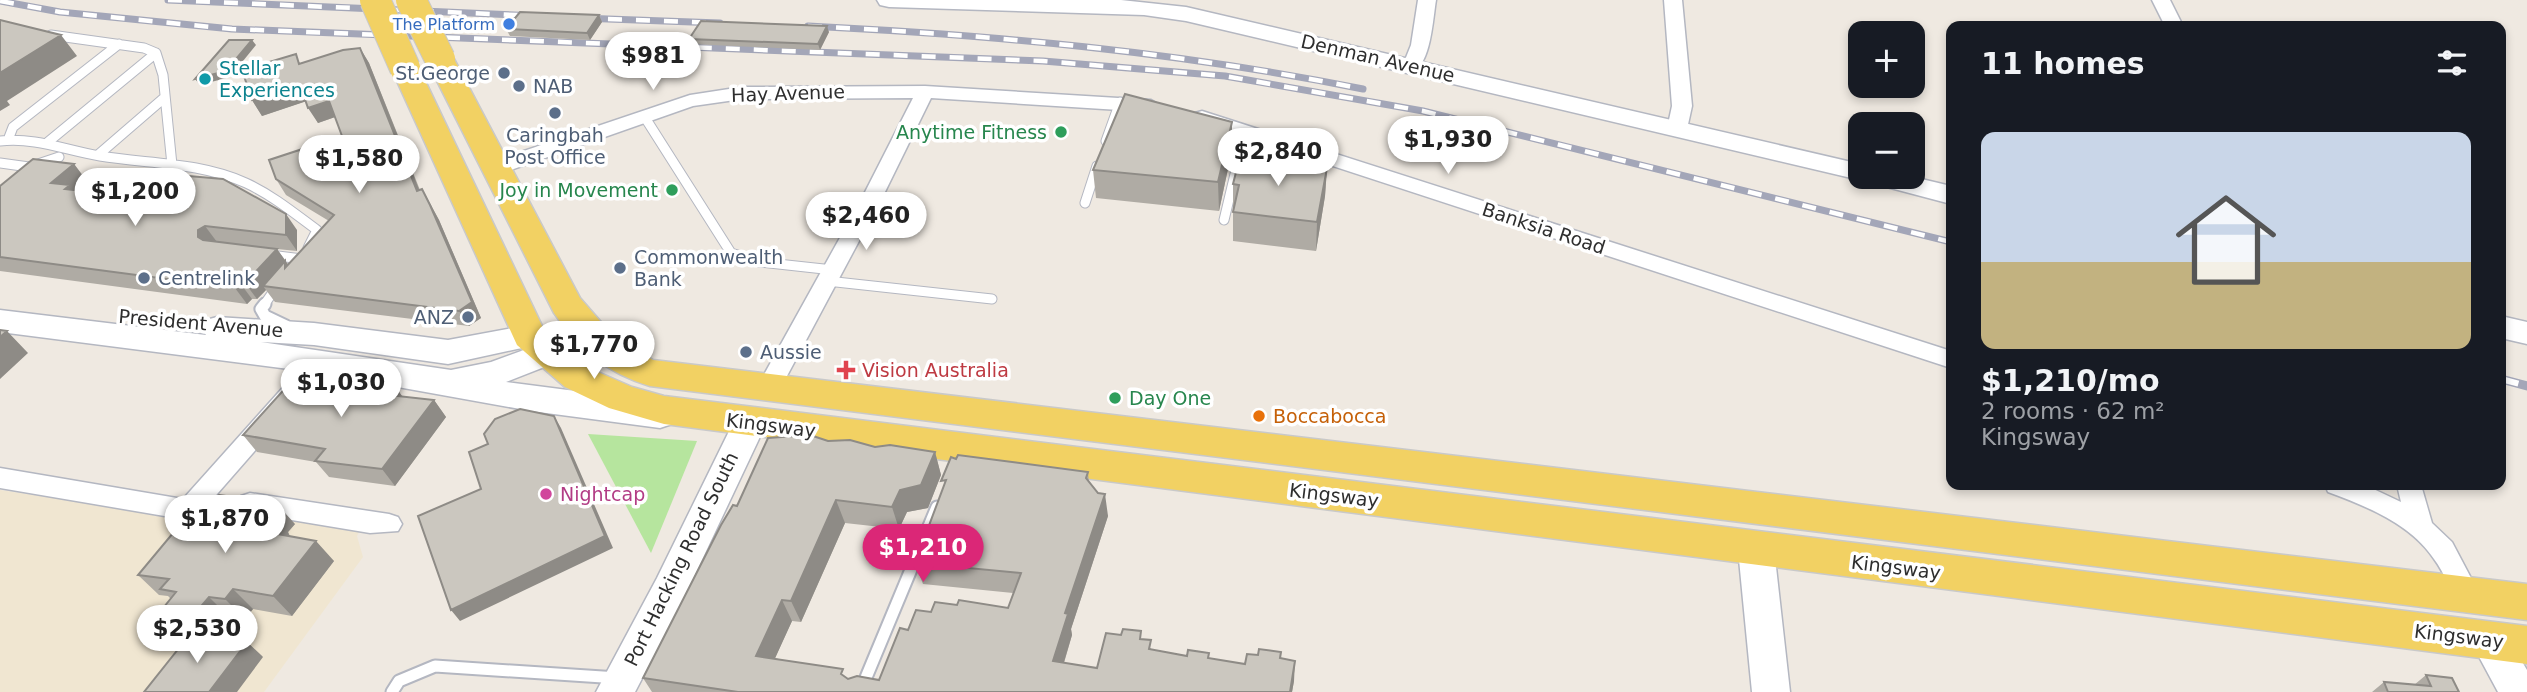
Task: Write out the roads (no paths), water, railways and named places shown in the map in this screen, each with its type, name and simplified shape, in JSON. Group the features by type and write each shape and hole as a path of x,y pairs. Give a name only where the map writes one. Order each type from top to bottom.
{"main road":[{"name":"Kingsway","path":"375,0 457,181 538,345 578,378 622,398 664,410 959,452 2508,642"},
{"name":"Kingsway","path":"411,0 563,300 586,333 618,359 650,373 2527,602"},
{"path":"457,181 495,167"},
{"name":"President Avenue","path":"538,345 586,333"},
{"name":"Port Hacking Road South","path":"743,422 768,389"},
{"path":"1750,508 1756,549"},
{"path":"2468,595 2508,642"}],"street":[{"name":"Denman Avenue","path":"888,0 1146,4 1848,170"},
{"path":"1412,65 1420,45 1427,0"},
{"path":"1673,0 1682,106 1677,129"},
{"path":"2161,0 2172,21"},
{"path":"768,389 925,92"},
{"name":"Hay Avenue","path":"495,167 690,101 741,93 925,92"},
{"name":"Banksia Road","path":"925,92 1120,102 1174,110 1946,358"},
{"path":"1925,189 1946,194"},
{"name":"President Avenue","path":"0,300 192,326 298,332 459,352 538,345"},
{"name":"President Avenue","path":"0,321 320,361 593,408 743,422"},
{"path":"2506,328 2527,333"},
{"path":"0,478 188,510 341,338"},
{"name":"President Avenue","path":"444,381 495,373 538,345"},
{"name":"Port Hacking Road South","path":"619,685 670,589 743,422"},
{"path":"2351,490 2376,499 2421,528 2443,550 2468,595"},
{"path":"2410,490 2421,528"},
{"path":"202,495 389,524"},
{"path":"1756,549 1772,692"},
{"path":"2508,642 2519,692"}],"lane":[{"path":"47,34 119,44 156,53"},
{"path":"4,140 13,127 119,44"},
{"path":"156,53 160,63 172,165"},
{"path":"48,142 156,53"},
{"path":"98,155 164,98"},
{"path":"1085,203 1120,102"},
{"path":"644,116 731,253 759,262 830,275 992,299"},
{"path":"1224,220 1241,153 1254,135"},
{"path":"4,140 48,142 98,155 233,177 304,219 317,230 302,259 294,268"},
{"path":"0,163 29,167 59,157"},
{"path":"253,253 302,259"},
{"path":"285,278 261,309 265,316 298,332"},
{"path":"860,692 942,494"},
{"path":"392,692 398,681 435,666 619,685"}],"railway":[{"path":"168,0 538,16"},
{"path":"0,1 60,12 232,29 1043,61 1225,76 1423,111 1946,241"},
{"path":"580,18 720,23"},
{"path":"808,26 948,34 1087,47 1225,65 1363,89"},
{"path":"2506,380 2527,386"}],"place":[{"name":"The Platform","path":"509,24"},
{"name":"St.George","path":"504,73"},
{"name":"Stellar Experiences","path":"205,79"},
{"name":"NAB","path":"519,86"},
{"name":"Caringbah Post Office","path":"555,113"},
{"name":"Anytime Fitness","path":"1061,132"},
{"name":"Joy in Movement","path":"672,190"},
{"name":"Commonwealth Bank","path":"620,268"},
{"name":"Centrelink","path":"144,278"},
{"name":"ANZ","path":"468,317"},
{"name":"Aussie","path":"746,352"},
{"name":"Vision Australia","path":"846,370"},
{"name":"Day One","path":"1115,398"},
{"name":"Boccabocca","path":"1259,416"},
{"name":"Nightcap","path":"546,494"}]}
